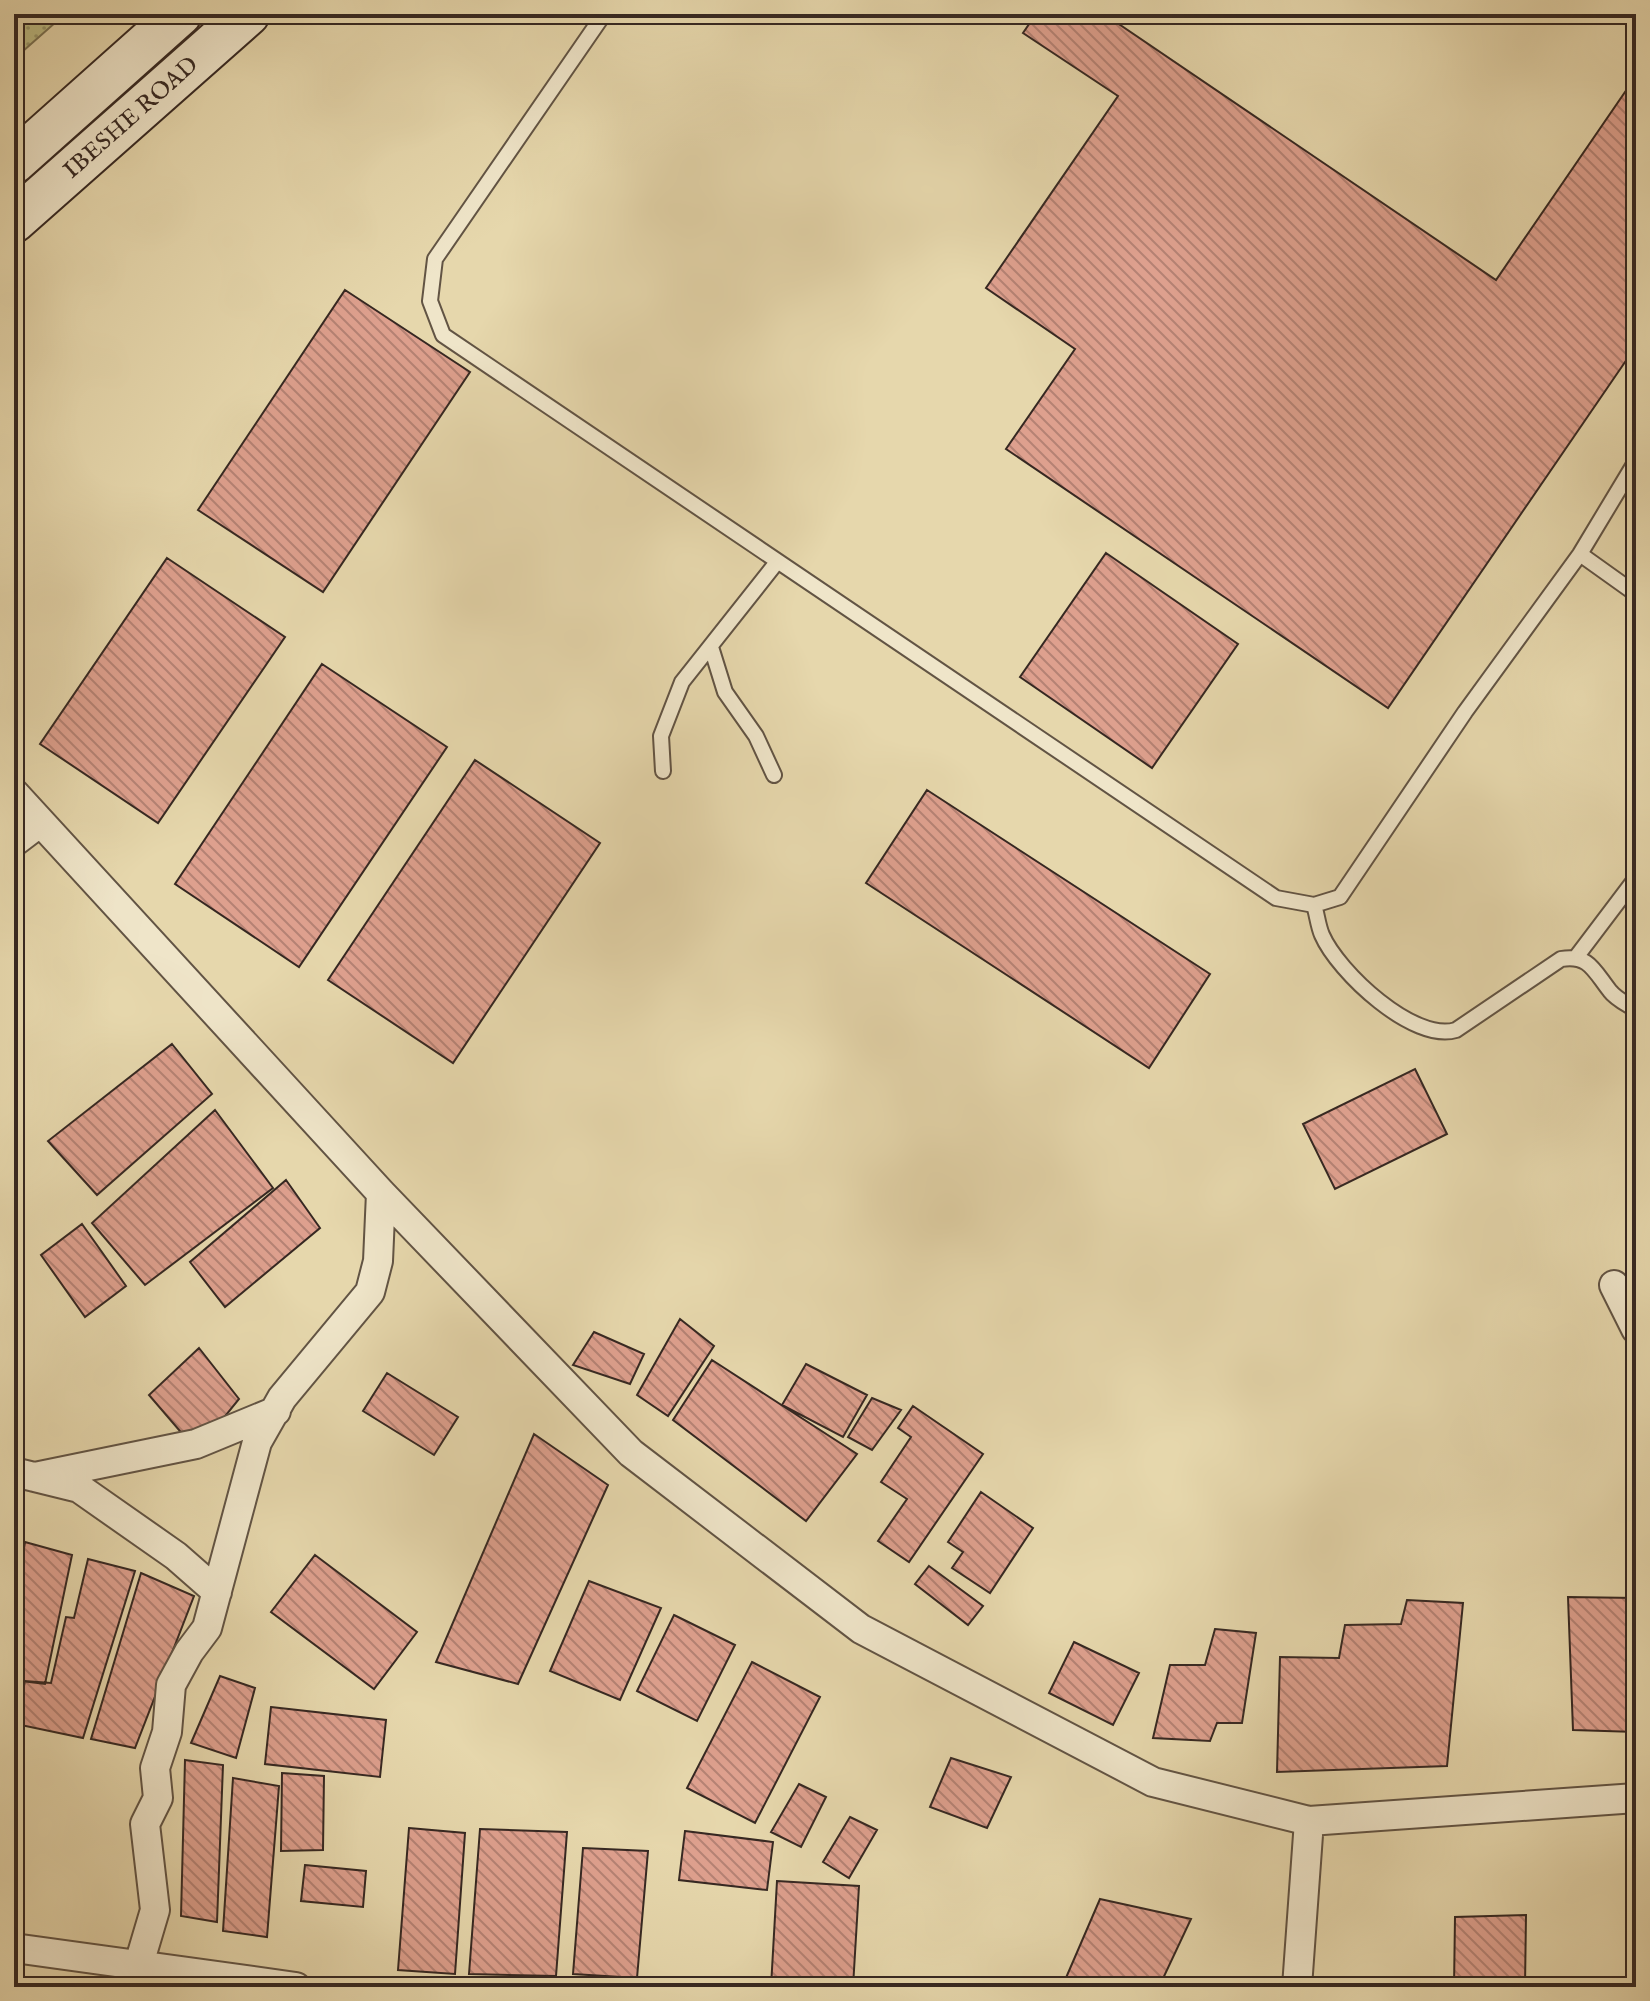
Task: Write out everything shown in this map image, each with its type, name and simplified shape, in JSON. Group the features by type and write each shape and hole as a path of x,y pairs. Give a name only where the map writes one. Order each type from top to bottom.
{"main road":[{"name":"IBESHE ROAD","path":"14,162 180,14"},
{"name":"IBESHE ROAD","path":"14,221 248,14"}],"street":[{"path":"14,793 381,1193 631,1453 861,1629 1153,1782 1309,1821 1636,1798"},
{"path":"14,842 39,823"},
{"path":"139,1964 155,1910 145,1824 158,1798 155,1768 167,1732 171,1685 189,1652 207,1628 257,1442 282,1398 370,1292 378,1261 381,1193"},
{"path":"1614,1285 1636,1329"},
{"path":"24,1475 196,1444 277,1411"},
{"path":"24,1475 79,1488 176,1556 217,1592"},
{"path":"1297,1987 1309,1821"},
{"path":"14,1948 296,1987"}],"lane":[{"path":"604,14 435,259 430,301 443,335 1276,898 1314,905 1340,897 1465,712 1580,554 1636,461"},
{"path":"1580,554 1636,594"},
{"path":"663,771 661,736 682,682 777,562"},
{"path":"711,647 725,692 756,736 774,775"},
{"path":"1314,905 1322,936 1376,999 1419,1028 1444,1034 1456,1030 1561,959 1577,956 1636,878"},
{"path":"1577,956 1593,966 1612,994 1636,1010"}],"shaded area":[{"path":"14,14 65,14 14,59"}],"building":[{"path":"1036,14 1104,14 1496,280 1636,76 1636,346 1388,708 1006,449 1075,349 986,288 1118,96 1023,33"},
{"path":"345,290 470,372 323,592 198,510"},
{"path":"1106,553 1238,644 1152,768 1020,677"},
{"path":"167,558 285,637 158,823 40,744"},
{"path":"322,664 447,747 299,967 175,884"},
{"path":"475,760 600,843 453,1063 328,980"},
{"path":"927,790 1210,974 1149,1068 866,883"},
{"path":"172,1044 212,1094 97,1195 48,1141"},
{"path":"1415,1069 1447,1134 1335,1189 1303,1124"},
{"path":"215,1110 273,1188 145,1285 92,1223"},
{"path":"286,1180 320,1228 225,1307 190,1262"},
{"path":"82,1224 126,1286 85,1317 41,1255"},
{"path":"680,1319 714,1346 668,1416 637,1395"},
{"path":"594,1332 644,1354 630,1384 573,1365"},
{"path":"199,1348 239,1399 197,1451 149,1395"},
{"path":"712,1360 857,1454 806,1521 673,1420"},
{"path":"806,1364 867,1395 843,1437 782,1405"},
{"path":"387,1373 458,1417 434,1455 363,1411"},
{"path":"872,1398 901,1410 872,1450 848,1437"},
{"path":"913,1406 983,1454 909,1562 878,1541 907,1499 881,1482 911,1437 898,1428"},
{"path":"534,1434 608,1485 518,1684 436,1662"},
{"path":"981,1492 1033,1528 990,1593 952,1568 963,1552 948,1542"},
{"path":"25,1542 72,1555 45,1684 14,1680 14,1607"},
{"path":"315,1555 417,1632 374,1689 271,1612"},
{"path":"88,1559 135,1571 83,1738 16,1724 25,1681 51,1683 66,1617 74,1618"},
{"path":"929,1566 983,1606 968,1625 915,1584"},
{"path":"141,1573 194,1596 135,1748 91,1739"},
{"path":"589,1581 661,1608 620,1700 550,1671"},
{"path":"1568,1597 1636,1598 1636,1732 1573,1730"},
{"path":"1407,1600 1463,1603 1447,1766 1277,1772 1280,1657 1339,1658 1345,1625 1401,1624"},
{"path":"674,1615 735,1645 697,1721 637,1691"},
{"path":"1215,1629 1256,1633 1242,1723 1217,1723 1210,1741 1153,1738 1170,1665 1205,1665"},
{"path":"1074,1642 1139,1673 1113,1725 1049,1693"},
{"path":"752,1662 820,1697 755,1823 687,1788"},
{"path":"220,1676 255,1688 236,1758 191,1743"},
{"path":"271,1707 386,1720 380,1777 265,1764"},
{"path":"951,1758 1011,1777 987,1828 930,1807"},
{"path":"185,1760 223,1765 217,1922 181,1916"},
{"path":"282,1773 324,1776 323,1850 281,1851"},
{"path":"233,1778 279,1786 267,1937 223,1931"},
{"path":"799,1784 826,1797 801,1847 771,1832"},
{"path":"850,1817 877,1830 849,1878 823,1862"},
{"path":"409,1828 465,1833 455,1974 398,1970"},
{"path":"480,1829 567,1832 556,1976 469,1974"},
{"path":"685,1831 773,1842 767,1890 679,1880"},
{"path":"1626,1844 1636,1844 1636,1987 1626,1987"},
{"path":"583,1848 648,1851 637,1978 573,1974"},
{"path":"305,1865 366,1871 363,1907 301,1901"},
{"path":"777,1881 859,1886 853,1987 771,1987"},
{"path":"1100,1899 1191,1919 1159,1987 1062,1987"},
{"path":"1526,1915 1525,1986 1454,1987 1455,1917"}]}
